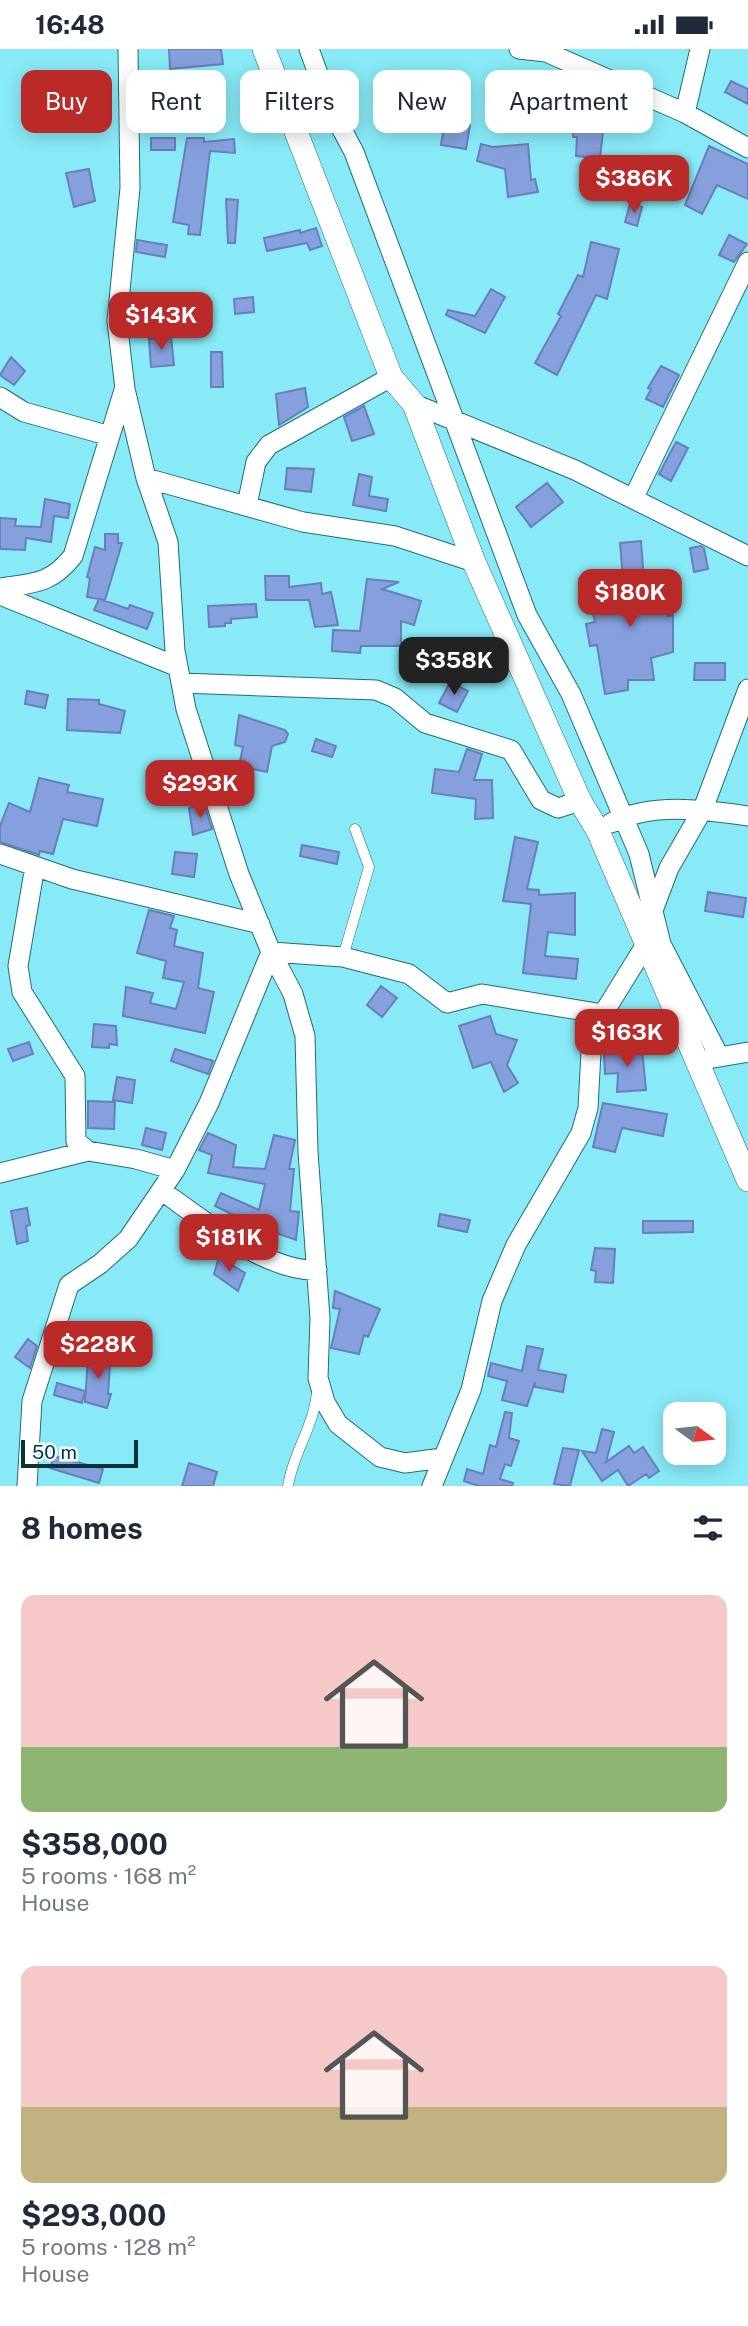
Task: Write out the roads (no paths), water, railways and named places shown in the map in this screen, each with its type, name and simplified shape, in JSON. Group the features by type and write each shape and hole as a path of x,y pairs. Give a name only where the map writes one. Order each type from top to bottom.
{"street":[{"path":"128,49 130,188 117,321 125,389 146,478 168,543 180,675 187,709 239,874 271,951 293,994 305,1036 308,1151 317,1270 318,1378 325,1402 338,1423 380,1457 405,1464 442,1458"},
{"path":"264,49 391,377 414,404 474,562 580,801 598,831 645,946 748,1180"},
{"path":"309,49 331,109 354,152 527,615 571,694 639,854 661,944 719,1056"},
{"path":"519,49 546,50 685,113 748,148"},
{"path":"685,113 700,49"},
{"path":"633,499 748,262"},
{"path":"247,505 256,462 269,445 391,377"},
{"path":"0,588 44,581 61,572 73,556 125,389"},
{"path":"0,397 24,412 110,436"},
{"path":"414,404 575,470 748,555"},
{"path":"146,478 303,522 395,535 474,562"},
{"path":"0,595 180,675 376,690 395,698 425,723 511,750 541,800 558,808 580,801"},
{"path":"432,1486 471,1390 492,1301 516,1245 581,1133 588,1108 591,1052 603,1014 645,946 652,913 668,868 703,809 748,689"},
{"path":"598,831 622,818 703,809 748,816"},
{"path":"0,854 72,879 260,924"},
{"path":"35,866 18,966 23,992 75,1076 76,1141 88,1150 175,1170"},
{"path":"271,951 343,957 409,974 447,1003 482,995 603,1014"},
{"path":"27,1486 32,1401 69,1285 128,1239 175,1170 209,1103 271,951"},
{"path":"695,1061 748,1052"},
{"path":"0,1173 88,1150"},
{"path":"162,1191 268,1258 293,1268 317,1270"}],"lane":[{"path":"343,957 369,867 355,829"},
{"path":"288,1486 292,1460 305,1439 316,1408 318,1378"}]}
